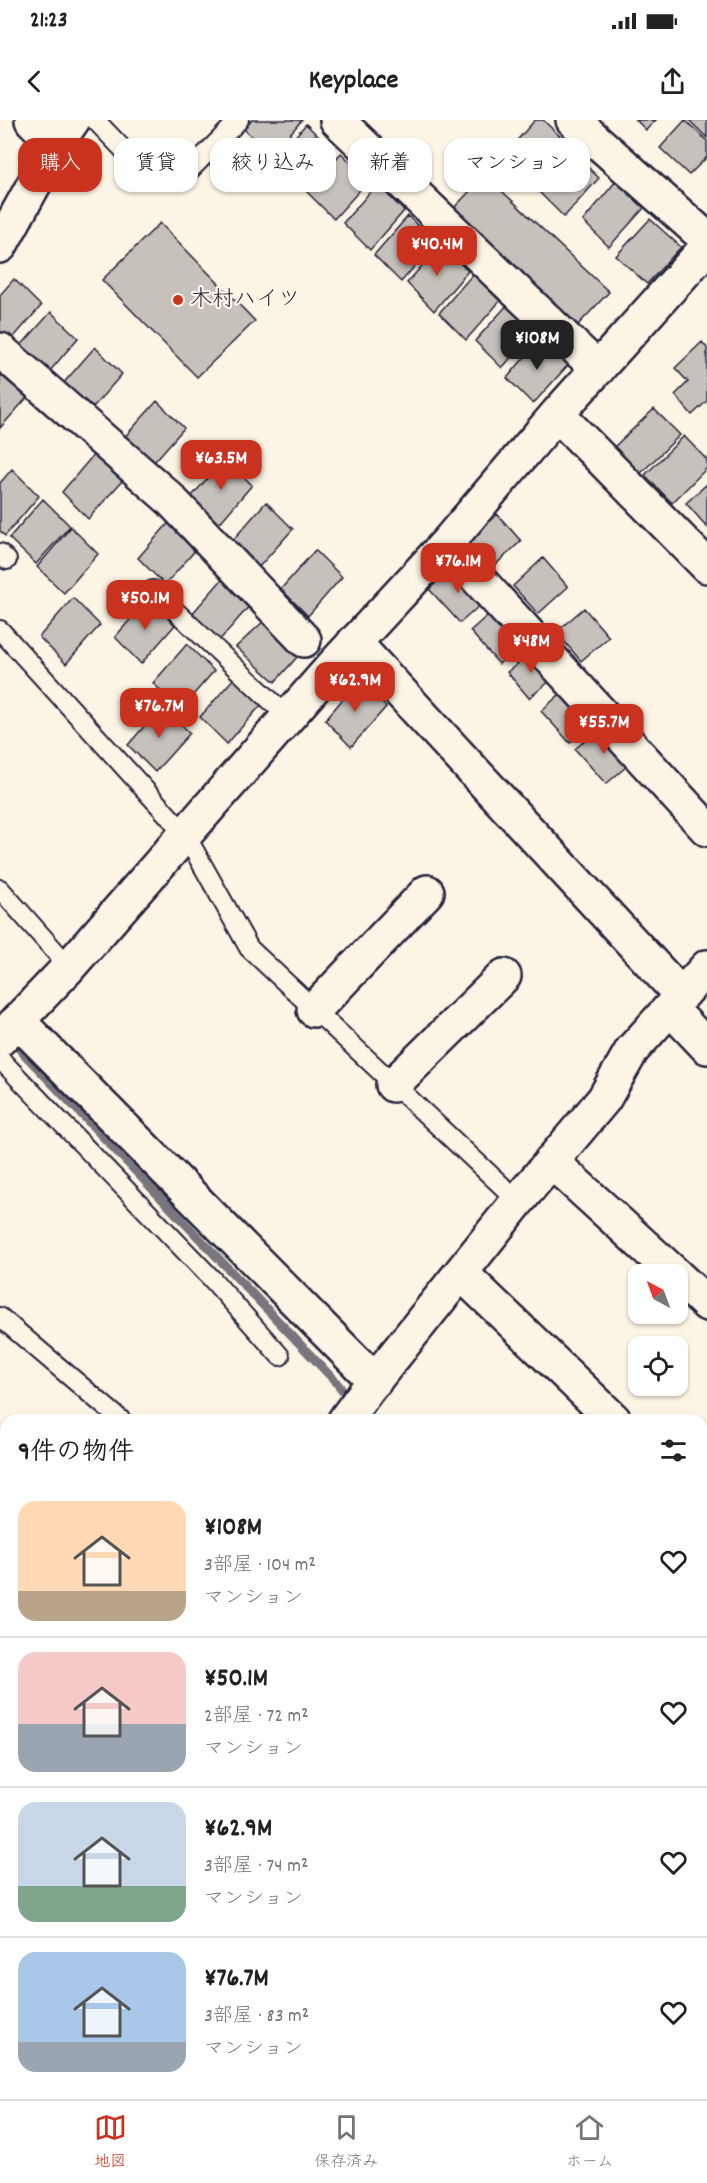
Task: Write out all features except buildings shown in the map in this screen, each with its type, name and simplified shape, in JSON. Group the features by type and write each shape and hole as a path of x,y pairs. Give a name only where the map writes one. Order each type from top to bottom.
{"street":[{"path":"0,245 64,132 32,120"},
{"path":"337,120 598,369"},
{"path":"573,120 707,239"},
{"path":"371,1385 10,1029 69,967 354,642 446,543 557,414 707,247"},
{"path":"0,350 169,498 304,640"},
{"path":"557,414 707,566"},
{"path":"446,543 707,828"},
{"path":"354,642 675,1001 707,1047"},
{"path":"314,1010 427,892"},
{"path":"350,1414 551,1161 604,1099 632,1050 707,967"},
{"path":"393,1084 504,976"},
{"path":"551,1161 664,1264"},
{"path":"462,1273 608,1414"},
{"path":"688,1286 707,1304"}],"lane":[{"path":"95,120 145,172 183,177 239,120"},
{"path":"153,590 288,717"},
{"path":"0,630 185,834 249,948 518,1202"},
{"path":"0,889 69,967"},
{"path":"0,1059 212,1279 280,1356"},
{"path":"0,1317 114,1414"}],"waterway":[{"path":"8,1037 336,1382 361,1414"}],"place":[{"name":"木村ハイツ","path":"178,300"}]}
